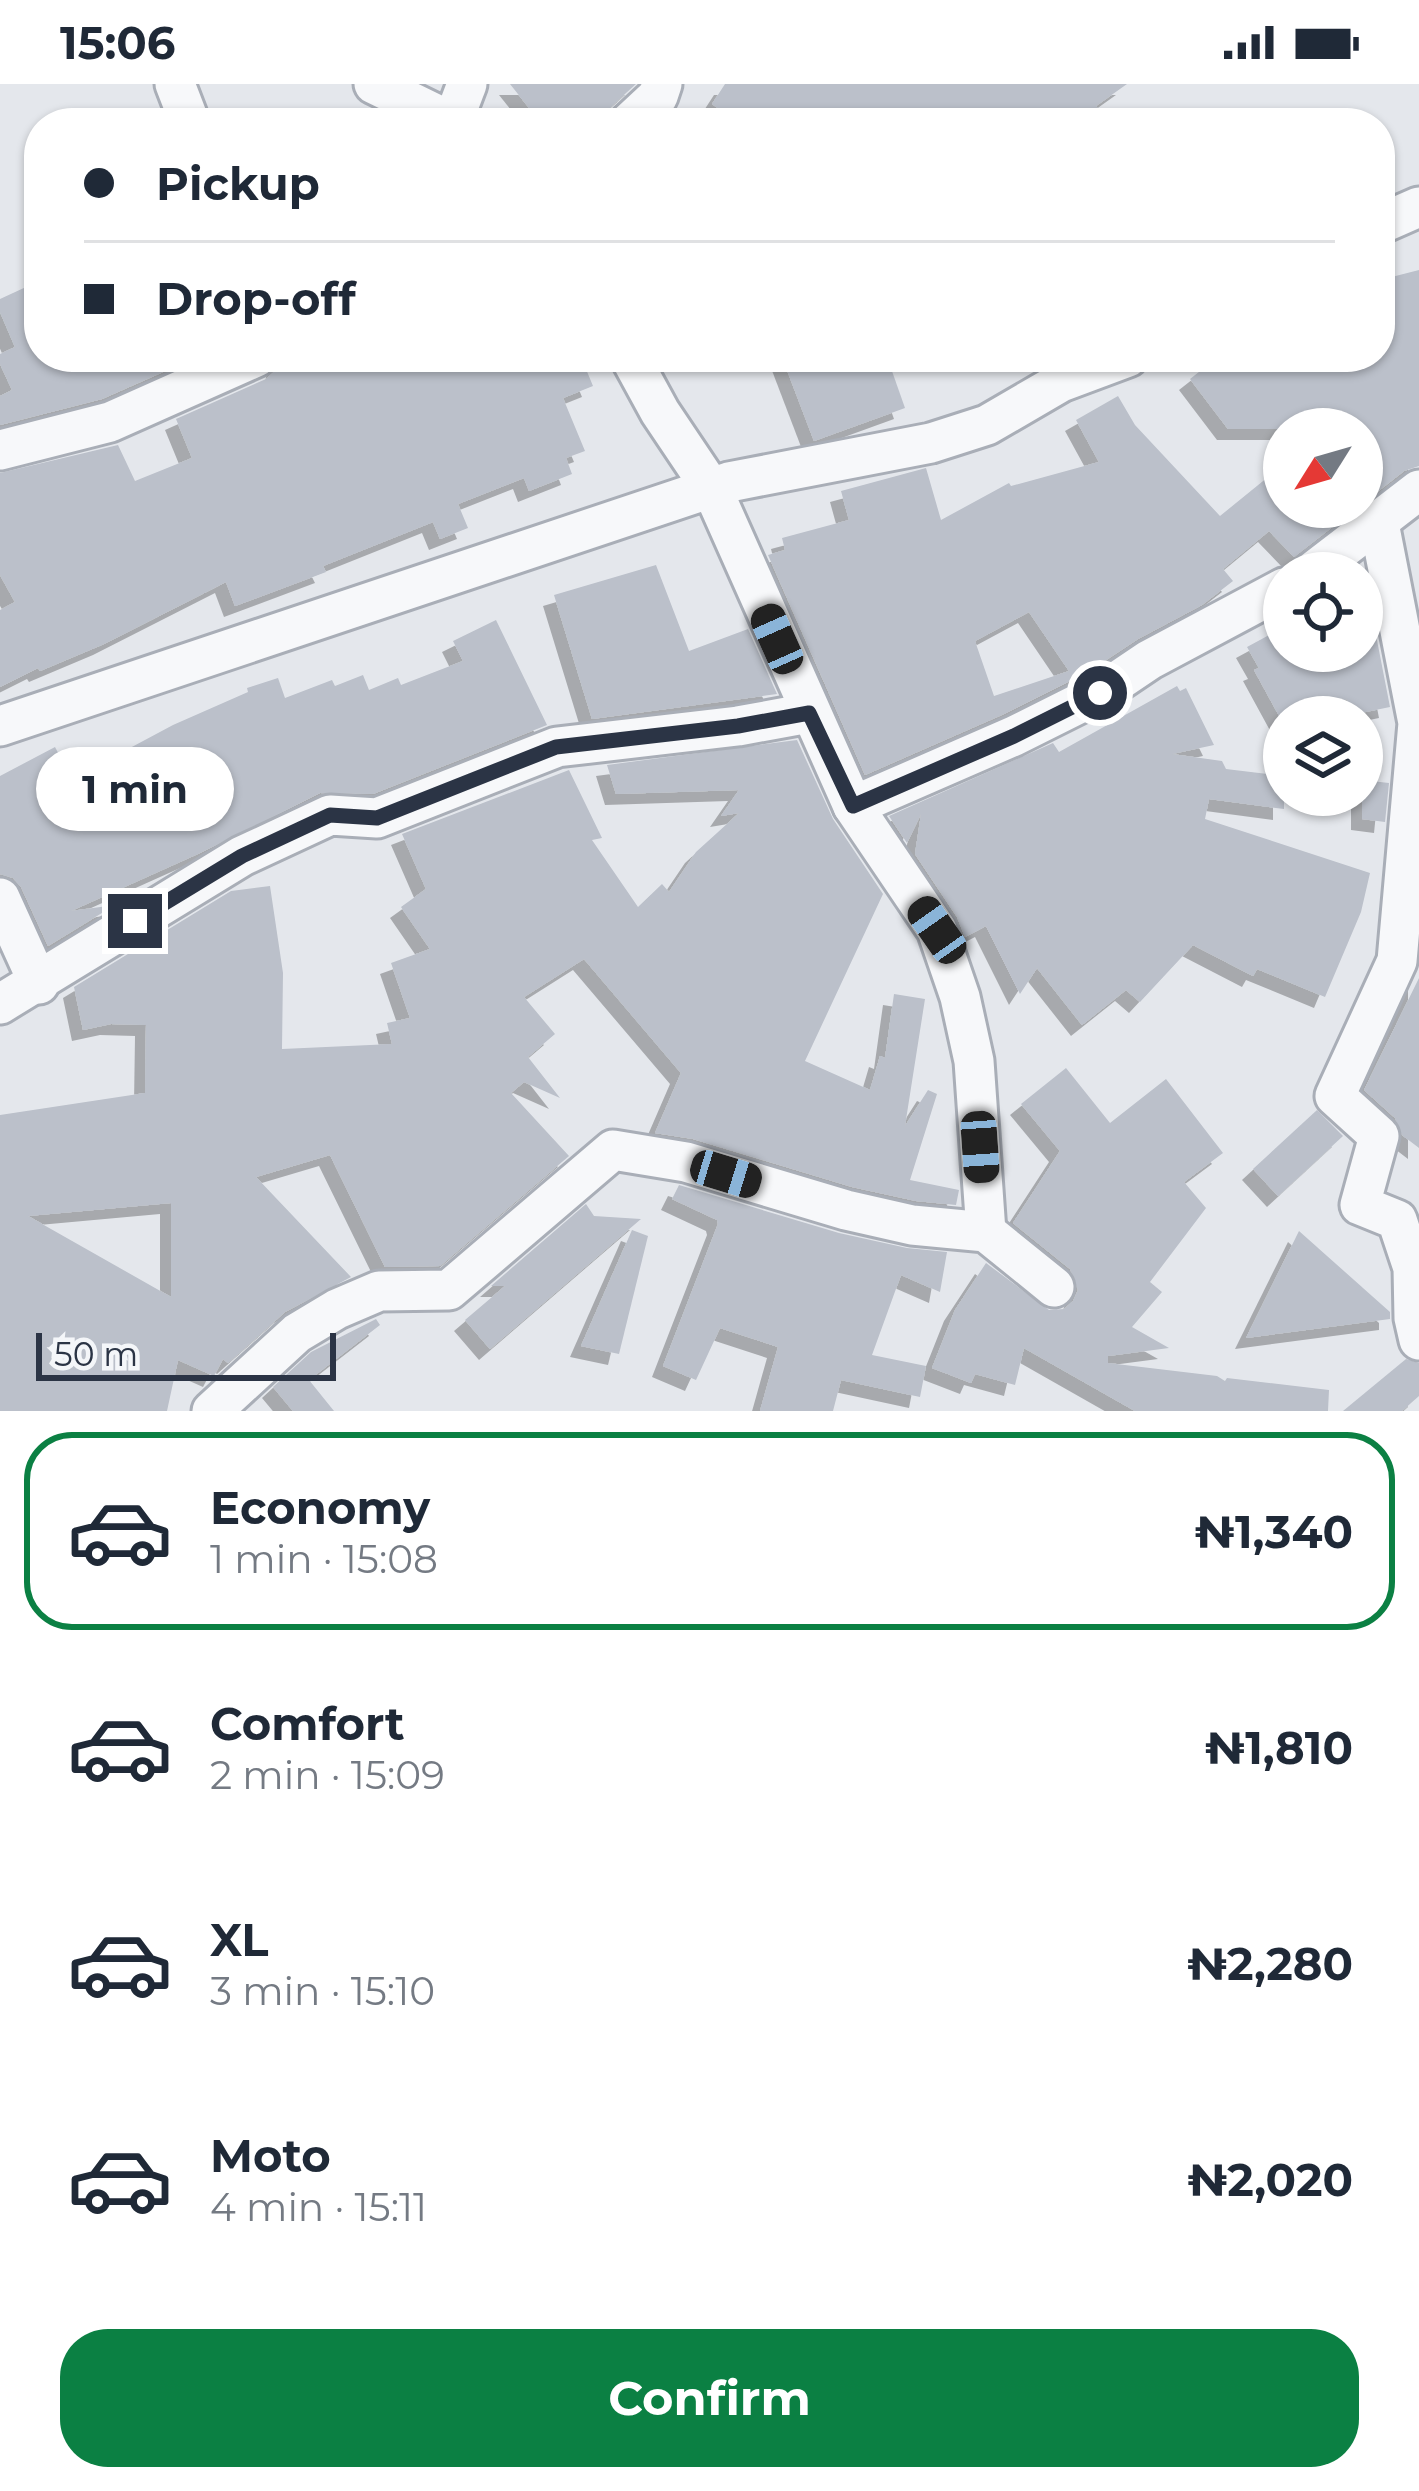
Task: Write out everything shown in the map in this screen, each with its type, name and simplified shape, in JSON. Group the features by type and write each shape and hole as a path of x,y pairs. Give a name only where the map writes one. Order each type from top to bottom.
{"street":[{"path":"374,84 425,108"},
{"path":"645,108 658,96 662,84"},
{"path":"0,450 110,422 222,372"},
{"path":"638,372 712,490 853,806 937,930 960,997 974,1061 986,1232"},
{"path":"0,726 729,482 931,443 987,425 1061,382 1088,372"},
{"path":"1383,520 1419,490"},
{"path":"1340,552 1372,528"},
{"path":"1380,528 1418,723 1397,961 1335,1096 1378,1136 1360,1205 1397,1220 1413,1268 1419,1340"},
{"path":"853,806 1100,693 1149,660 1263,599"},
{"path":"0,1004 242,856 330,815 377,818 556,747 809,713"},
{"path":"0,898 39,984"},
{"path":"212,1411 297,1334 337,1309 379,1292 449,1290 613,1150 686,1162 912,1225 986,1232 1054,1287"}],"building":[{"path":"510,84 636,84 610,108 529,108"},
{"path":"725,84 1127,84 1098,108 718,108 712,104"},
{"path":"1419,270 1419,466 1383,488 1383,408 1263,408 1263,429 1228,429 1190,379 1199,372 1395,372 1395,276"},
{"path":"24,288 24,372 163,372 102,399 0,425 0,396 12,390 0,354 15,347 0,312 0,299"},
{"path":"274,372 587,372 593,386 563,398 585,451 566,458 572,474 529,491 524,478 458,504 468,528 440,539 433,522 323,566 326,572 235,606 226,582 104,644 0,687 0,610 15,602 0,575 0,473 118,445 135,481 192,458 176,419"},
{"path":"788,372 892,372 905,408 814,441"},
{"path":"1118,396 1135,425 1220,516 1263,481 1263,528 1331,528 1300,552 1289,552 1269,531 1223,569 1233,581 1202,605 1088,672 865,775 768,555 785,550 782,538 849,520 841,491 926,468 941,520 1009,483 1099,462 1076,420","holes":["1029,612 1069,671 994,696 975,641"]},
{"path":"656,565 689,651 748,629 777,694 592,719 554,595"},
{"path":"496,620 547,725 373,794 320,793 71,911 115,905 48,946 21,887 0,874 0,776 55,747 72,779 173,725 248,692 247,688 278,678 285,698 332,680 335,686 363,675 369,690 398,678 401,685 463,661 453,641"},
{"path":"1263,638 1263,672 1383,671 1390,707 1383,708 1383,696 1268,696 1247,647"},
{"path":"1177,686 1180,691 1186,688 1214,745 1172,754 1222,761 1226,769 1263,773 1263,806 1209,799 1205,819 1370,873 1361,912 1325,997 1257,969 1253,976 1193,945 1140,1002 1126,990 1082,1025 1037,968 1020,994 986,926 965,937 915,854 921,814 907,843 889,816 1053,743 1059,752"},
{"path":"797,740 833,819 883,894 805,1061 870,1090 880,1056 885,1058 894,994 925,999 905,1126 928,1090 937,1094 910,1180 959,1190 956,1205 852,1187 693,1139 655,1133 681,1073 584,959 524,997 555,1034 528,1057 560,1098 524,1082 511,1093 569,1156 440,1266 385,1267 330,1155 256,1177 351,1277 285,1312 228,1363 223,1359 214,1376 178,1360 167,1411 0,1411 0,1115 145,1093 146,1025 111,1024 83,1030 74,987 231,891 270,886 283,973 282,1049 392,1044 387,1023 410,1018 391,963 430,949 401,907 426,889 402,834 569,770 602,838 592,840 638,907 662,884 669,892 696,852 739,813 721,816 739,790 616,794 607,765","holes":["171,1203 171,1297 28,1216"]},
{"path":"1383,782 1389,783 1385,822 1362,819 1383,816"},
{"path":"1419,978 1419,1148 1364,1090"},
{"path":"1066,1068 1110,1123 1166,1079 1223,1153 1184,1182 1206,1208 1150,1282 1162,1292 1132,1327 1169,1348 1108,1356 1108,1363 1217,1376 1225,1381 1329,1390 1328,1411 1135,1411 1024,1348 1015,1385 975,1374 971,1383 932,1368 955,1310 986,1263 1049,1310 1064,1309 1078,1290 1070,1269 1013,1223 1060,1151 1021,1104"},
{"path":"1317,1110 1343,1136 1278,1196 1253,1169"},
{"path":"679,1185 839,1233 947,1252 940,1292 901,1275 872,1355 926,1366 920,1397 841,1380 833,1411 760,1411 778,1347 720,1328 696,1380 663,1366 718,1224 672,1199"},
{"path":"586,1204 594,1216 641,1219 490,1349 465,1320 505,1286 491,1286"},
{"path":"632,1230 648,1236 619,1354 581,1346"},
{"path":"1299,1231 1390,1312 1390,1319 1246,1338"},
{"path":"376,1319 380,1325 309,1380 334,1411 293,1411 273,1387 311,1352"},
{"path":"1406,1359 1419,1363 1419,1396 1402,1411 1343,1411"}],"route":[{"path":"135,921 242,856 330,815 377,818 556,747 809,713 853,806 1100,693"}]}
